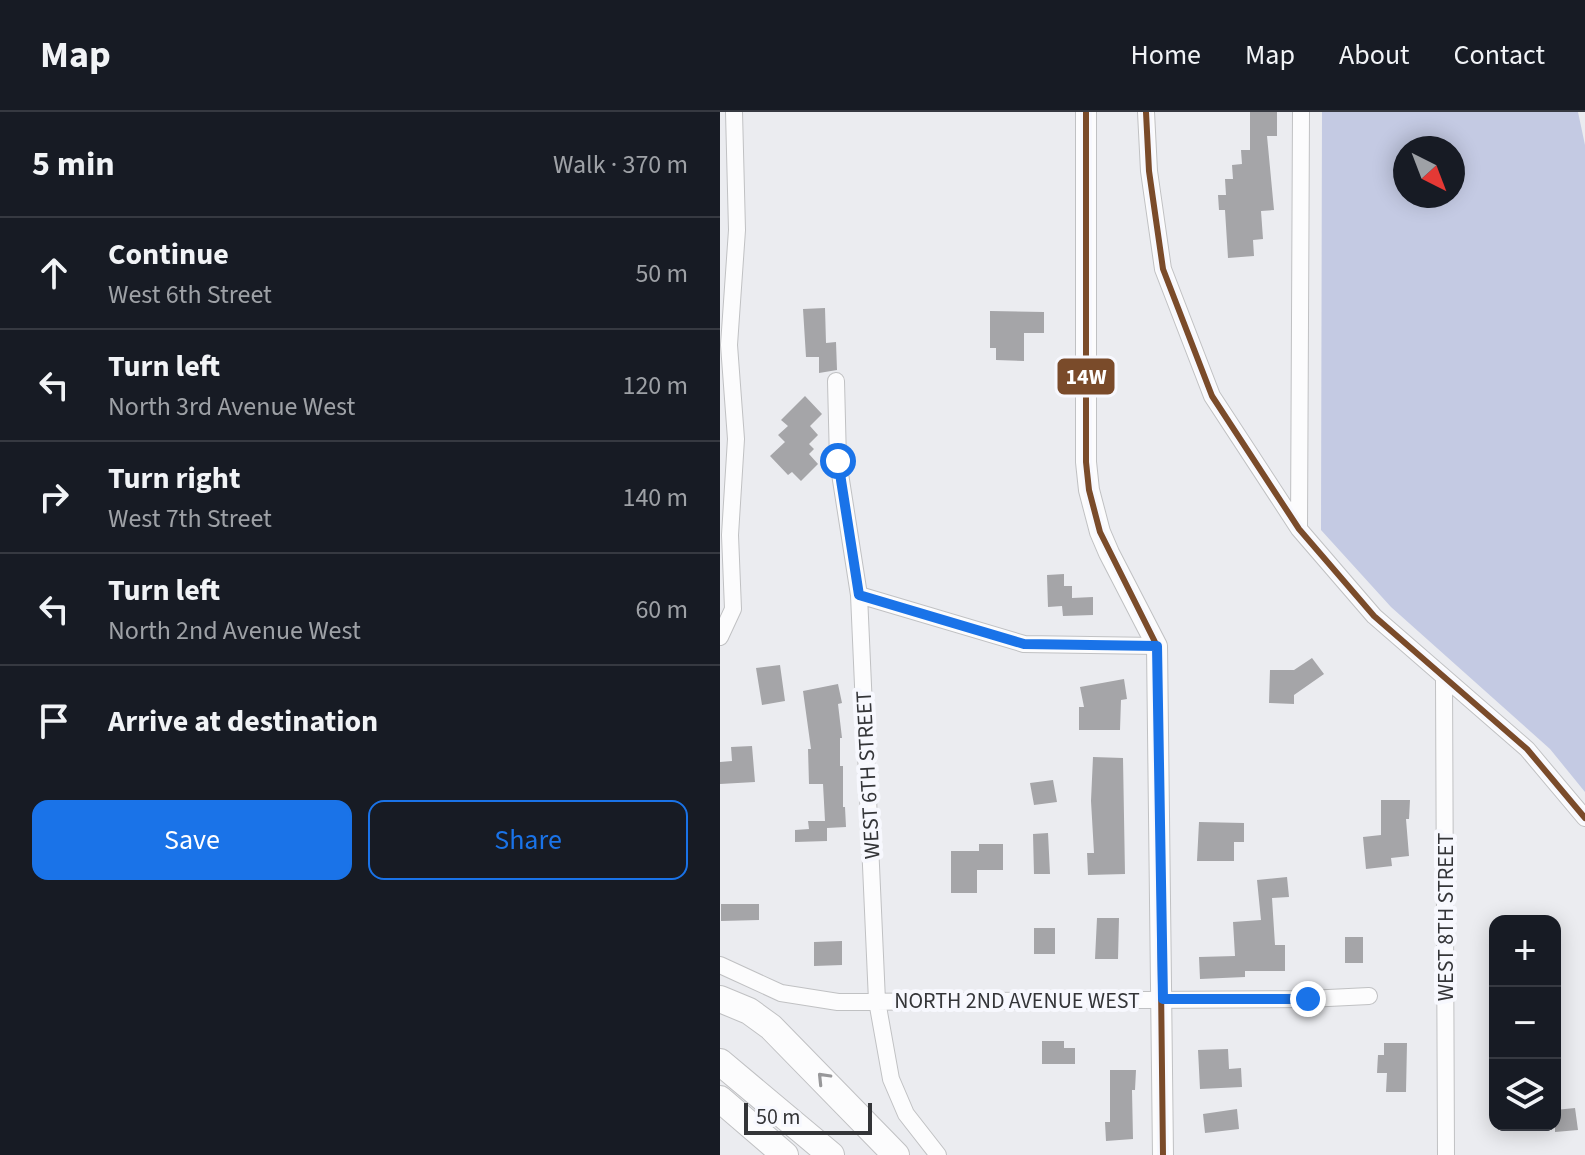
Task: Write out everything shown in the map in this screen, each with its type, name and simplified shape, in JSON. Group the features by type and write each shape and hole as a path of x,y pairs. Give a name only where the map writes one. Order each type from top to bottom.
{"highway":[{"path":"720,999 749,1011 771,1027 896,1155"},
{"path":"720,1062 831,1155"},
{"path":"720,1099 785,1155"}],"street":[{"path":"720,637 733,609 730,535 736,439 729,345 737,230 734,112"},
{"path":"1086,112 1086,462 1089,490 1109,553 1157,646 1163,1155"},
{"path":"1146,112 1149,171 1163,269 1212,396 1299,529 1374,616 1527,749 1585,818"},
{"path":"1299,529 1301,112"},
{"name":"WEST 6TH STREET","path":"836,381 838,461 859,595 877,1001 891,1079 906,1114 938,1155"},
{"path":"859,595 1024,644 1157,646"},
{"name":"WEST 8TH STREET","path":"1444,679 1446,1155"},
{"name":"NORTH 2ND AVENUE WEST","path":"720,965 781,993 838,1002 1369,996"}],"shaded area":[{"path":"1322,112 1578,112 1585,145 1585,792 1550,749 1391,607 1321,530"}],"building":[{"path":"1250,112 1277,112 1277,136 1267,136 1274,210 1261,211 1263,239 1253,240 1254,256 1228,258 1225,210 1219,210 1218,195 1226,195 1225,179 1233,179 1232,165 1242,164 1241,150 1250,150"},
{"path":"825,308 826,343 836,342 837,370 819,373 819,357 806,357 803,309"},
{"path":"990,311 1044,312 1044,333 1024,333 1024,361 996,360 996,348 990,348"},
{"path":"805,396 822,414 810,426 818,435 809,444 814,449 809,454 818,464 801,481 792,472 788,475 770,456 785,442 778,435 788,426 781,420"},
{"path":"1064,574 1064,586 1072,586 1072,598 1093,597 1093,615 1063,616 1062,606 1048,607 1047,575"},
{"path":"1312,658 1324,674 1294,695 1294,704 1269,703 1270,670 1294,670"},
{"path":"780,665 785,701 762,705 756,668"},
{"path":"1124,679 1127,699 1121,700 1120,730 1079,730 1079,707 1084,707 1080,687"},
{"path":"838,684 842,703 838,704 842,738 840,766 843,766 846,827 827,828 827,841 795,842 795,830 809,829 808,821 825,821 823,784 809,784 808,749 811,749 803,691"},
{"path":"752,746 755,782 720,784 720,762 732,761 731,747"},
{"path":"1093,757 1123,758 1125,874 1088,875 1087,853 1094,853 1091,801"},
{"path":"1053,780 1057,802 1034,805 1030,783"},
{"path":"1381,800 1410,800 1409,819 1406,819 1409,856 1391,858 1392,866 1366,869 1363,837 1381,835"},
{"path":"1199,822 1244,823 1244,842 1234,842 1234,861 1197,861"},
{"path":"1048,833 1050,874 1034,874 1033,834"},
{"path":"979,844 1003,844 1003,870 977,870 977,893 951,893 951,851 979,851"},
{"path":"1287,877 1289,897 1272,898 1275,945 1285,945 1285,971 1245,971 1245,977 1200,979 1199,957 1235,956 1233,922 1261,920 1257,880"},
{"path":"721,904 759,904 759,920 721,921"},
{"path":"1097,918 1119,918 1118,959 1095,959"},
{"path":"1034,928 1055,928 1055,954 1034,954"},
{"path":"1345,937 1363,937 1363,963 1345,963"},
{"path":"842,941 842,965 814,966 814,942"},
{"path":"1042,1041 1064,1041 1064,1048 1075,1048 1075,1064 1042,1064"},
{"path":"1384,1043 1407,1043 1406,1092 1386,1092 1387,1073 1377,1073 1378,1055 1384,1055"},
{"path":"1228,1049 1229,1069 1241,1068 1242,1087 1200,1089 1198,1050"},
{"path":"1110,1070 1136,1070 1135,1090 1132,1090 1133,1139 1106,1141 1105,1122 1110,1122"},
{"path":"1575,1108 1578,1130 1555,1132 1561,1131 1561,1109"},
{"path":"1237,1109 1239,1129 1205,1133 1203,1114"}],"transit line":[{"name":"14W","path":"1086,112 1086,462 1089,490 1100,532 1157,646 1163,1155"},
{"name":"14W","path":"1146,112 1149,171 1163,269 1212,396 1299,529 1374,616 1527,749 1585,818"}],"route":[{"path":"838,461 859,595 1024,644 1157,646 1163,999 1308,999"}]}
